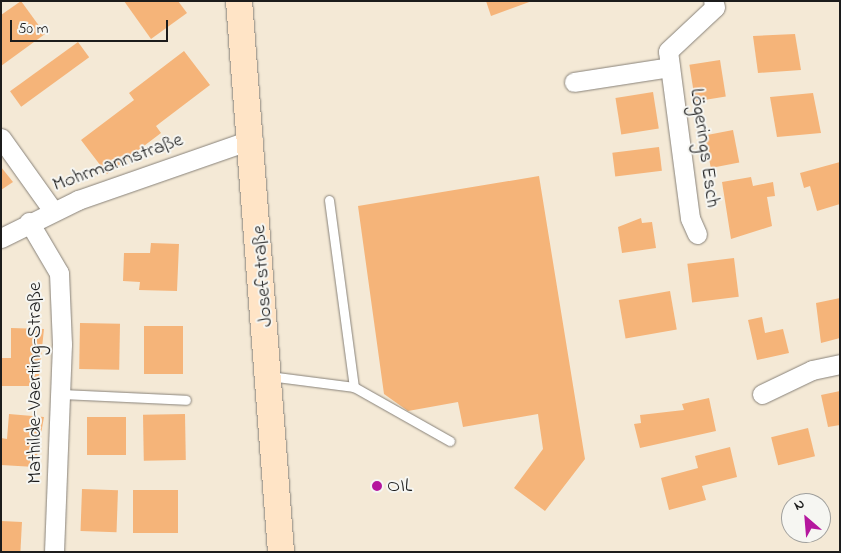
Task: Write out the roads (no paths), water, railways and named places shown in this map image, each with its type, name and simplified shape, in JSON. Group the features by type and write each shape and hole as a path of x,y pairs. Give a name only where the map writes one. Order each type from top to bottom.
{"street":[{"name":"Josefstraße","path":"239,1 253,139 282,552"},
{"name":"Lögerings Esch","path":"697,234 690,218 668,51 715,7 713,1"},
{"name":"Lögerings Esch","path":"574,82 670,67"},
{"path":"1,138 53,211"},
{"name":"Mohrmannstraße","path":"1,238 53,211 253,139"},
{"name":"Mathilde-Vaerting-Straße","path":"29,222 59,273 61,394 54,552"},
{"path":"762,394 812,370 840,364"}],"lane":[{"path":"328,200 354,387"},
{"path":"269,376 354,387 450,442"},
{"path":"61,394 186,400"}],"place":[{"name":"OIL","path":"377,486"}]}
